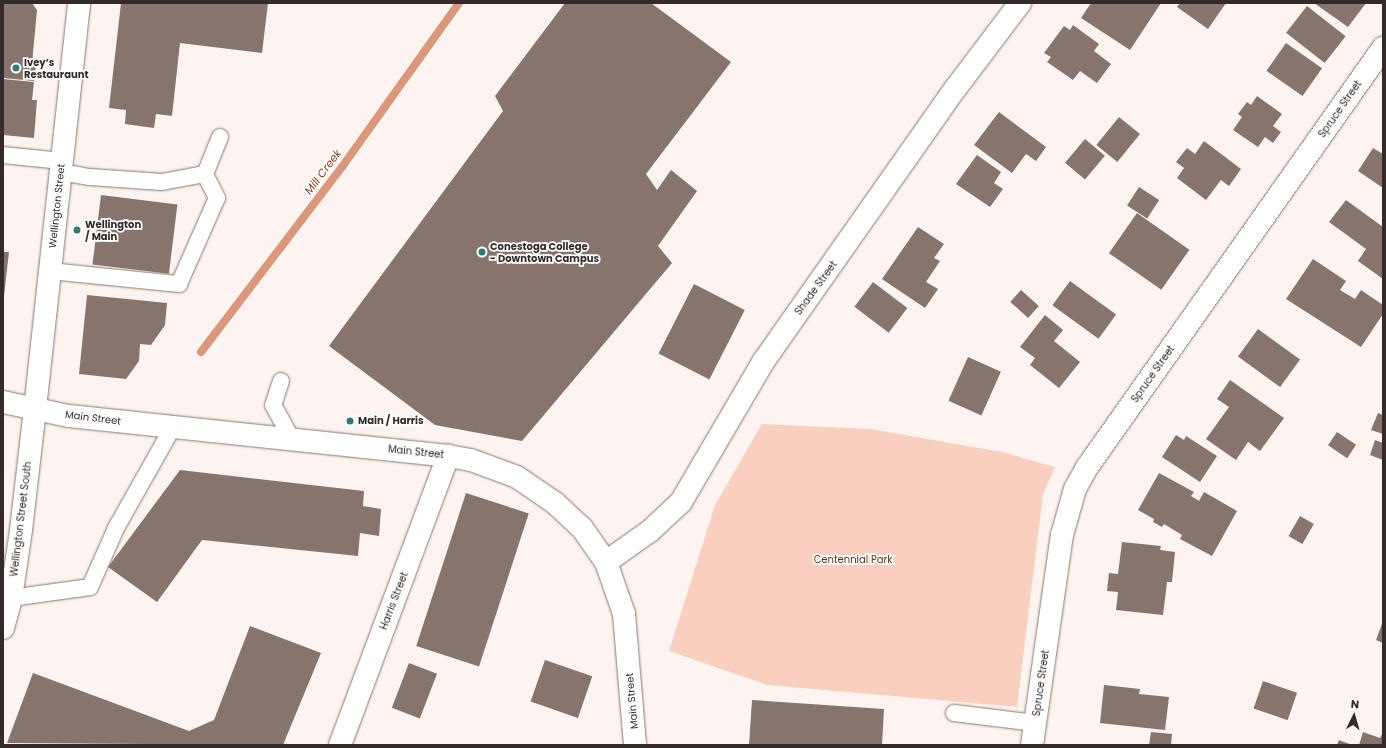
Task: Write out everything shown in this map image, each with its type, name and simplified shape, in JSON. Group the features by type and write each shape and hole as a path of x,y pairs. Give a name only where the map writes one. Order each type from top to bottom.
{"street":[{"name":"Wellington Street","path":"35,409 79,3"},
{"name":"Shade Street","path":"606,562 650,531 681,502 763,362 955,89 1020,3"},
{"name":"Spruce Street","path":"1032,745 1062,535 1075,488 1088,466 1383,48"},
{"name":"Main Street","path":"3,402 69,416 448,456 495,468 529,484 555,503 582,528 606,562 624,614 636,745"},
{"name":"Wellington Street South","path":"3,628 35,409"},
{"name":"Harris Street","path":"340,745 448,456"}],"lane":[{"path":"50,271 179,284 217,198 205,174 220,137"},
{"path":"3,155 61,167 90,178 162,182 205,174"},
{"path":"281,381 272,405 292,439"},
{"path":"7,598 90,587 116,528 173,427"},
{"path":"954,713 1035,723"}],"green space":[{"name":"Centennial Park","path":"762,424 870,429 1002,452 1055,467 1043,495 1017,707 768,685 669,651 715,505"}],"building":[{"path":"3,3 32,3 37,10 32,64 36,64 34,81 4,78"},
{"path":"121,3 268,3 262,53 180,43 172,116 156,114 154,128 125,124 126,110 109,108"},
{"path":"565,3 651,3 731,62 646,174 657,190 671,170 697,191 658,246 672,263 522,441 435,425 329,346 503,111 495,96"},
{"path":"1091,3 1161,3 1130,50 1081,18"},
{"path":"1180,3 1226,3 1208,29 1177,7"},
{"path":"1314,3 1366,3 1348,27"},
{"path":"1307,6 1346,36 1325,63 1286,33"},
{"path":"1073,25 1099,44 1094,51 1111,64 1097,83 1080,71 1073,80 1047,62 1051,57 1044,53 1064,26 1070,30"},
{"path":"1286,43 1322,68 1303,96 1266,71"},
{"path":"3,79 34,82 32,100 37,100 34,138 3,135"},
{"path":"1257,96 1282,114 1273,126 1281,132 1273,143 1265,137 1258,147 1233,130 1242,117 1238,114 1247,102 1251,105"},
{"path":"999,112 1046,147 1036,161 1026,154 1012,173 974,145"},
{"path":"1119,117 1140,134 1117,162 1096,145"},
{"path":"1085,139 1105,156 1085,179 1065,163"},
{"path":"1204,141 1241,169 1229,186 1221,180 1206,200 1177,178 1184,168 1176,162 1187,148 1195,154"},
{"path":"1373,148 1383,154 1383,188 1358,171"},
{"path":"977,155 1001,172 994,183 1003,189 990,207 956,184"},
{"path":"1139,187 1159,200 1147,219 1127,205"},
{"path":"101,195 177,204 169,274 92,264"},
{"path":"1346,200 1383,227 1383,279 1358,261 1366,249 1329,222"},
{"path":"1137,213 1189,250 1161,290 1109,253"},
{"path":"918,227 944,244 934,258 940,261 926,282 938,289 925,308 882,279"},
{"path":"3,252 9,252 4,296 3,296"},
{"path":"1313,259 1346,281 1340,290 1355,299 1361,290 1383,305 1383,314 1361,347 1286,299"},
{"path":"1070,281 1116,315 1098,339 1052,305"},
{"path":"873,282 907,308 889,333 854,307"},
{"path":"694,284 745,310 709,379 659,353"},
{"path":"1021,290 1039,306 1028,318 1010,302"},
{"path":"87,295 167,303 165,325 151,345 140,344 139,361 126,379 79,374"},
{"path":"1045,315 1063,330 1054,341 1080,362 1059,388 1030,365 1035,358 1020,347"},
{"path":"1258,329 1300,360 1280,387 1238,357"},
{"path":"968,357 1001,372 981,415 948,401"},
{"path":"1230,380 1284,418 1260,451 1248,442 1236,460 1206,439 1229,407 1217,399"},
{"path":"1378,413 1383,415 1383,434 1371,430"},
{"path":"1337,432 1356,445 1347,458 1328,445"},
{"path":"1176,435 1184,440 1186,436 1217,456 1200,482 1162,457"},
{"path":"1375,440 1383,443 1383,460 1370,455"},
{"path":"180,470 364,491 363,506 381,509 379,536 360,533 358,556 202,540 157,602 108,567"},
{"path":"1159,473 1194,492 1191,496 1199,501 1204,492 1237,511 1212,556 1180,539 1182,535 1164,524 1162,527 1153,522 1154,519 1138,510"},
{"path":"466,493 529,513 479,667 416,646"},
{"path":"1300,516 1314,524 1302,544 1288,536"},
{"path":"1122,542 1161,546 1160,550 1175,552 1172,582 1167,582 1163,615 1116,610 1118,592 1107,591 1109,573 1118,574"},
{"path":"1383,621 1383,643 1376,640"},
{"path":"250,626 321,653 283,745 7,743 33,673 189,731 214,720"},
{"path":"545,660 592,676 578,718 531,702"},
{"path":"409,663 437,674 420,719 392,708"},
{"path":"1263,681 1297,693 1288,720 1254,708"},
{"path":"1104,685 1140,689 1139,694 1169,697 1165,730 1100,723"},
{"path":"752,700 884,709 882,745 749,745"},
{"path":"1151,732 1172,734 1171,745 1149,745"},
{"path":"1363,732 1380,738 1383,732 1383,745 1359,745"},
{"path":"1339,740 1352,745 1337,745"}],"waterway":[{"name":"Mill Creek","path":"201,352 342,167 459,3"}],"place":[{"name":"Ivey’s Restauraunt","path":"16,68"},
{"name":"Wellington / Main","path":"77,230"},
{"name":"Conestoga College - Downtown Campus","path":"482,252"},
{"name":"Main / Harris","path":"350,421"}]}
